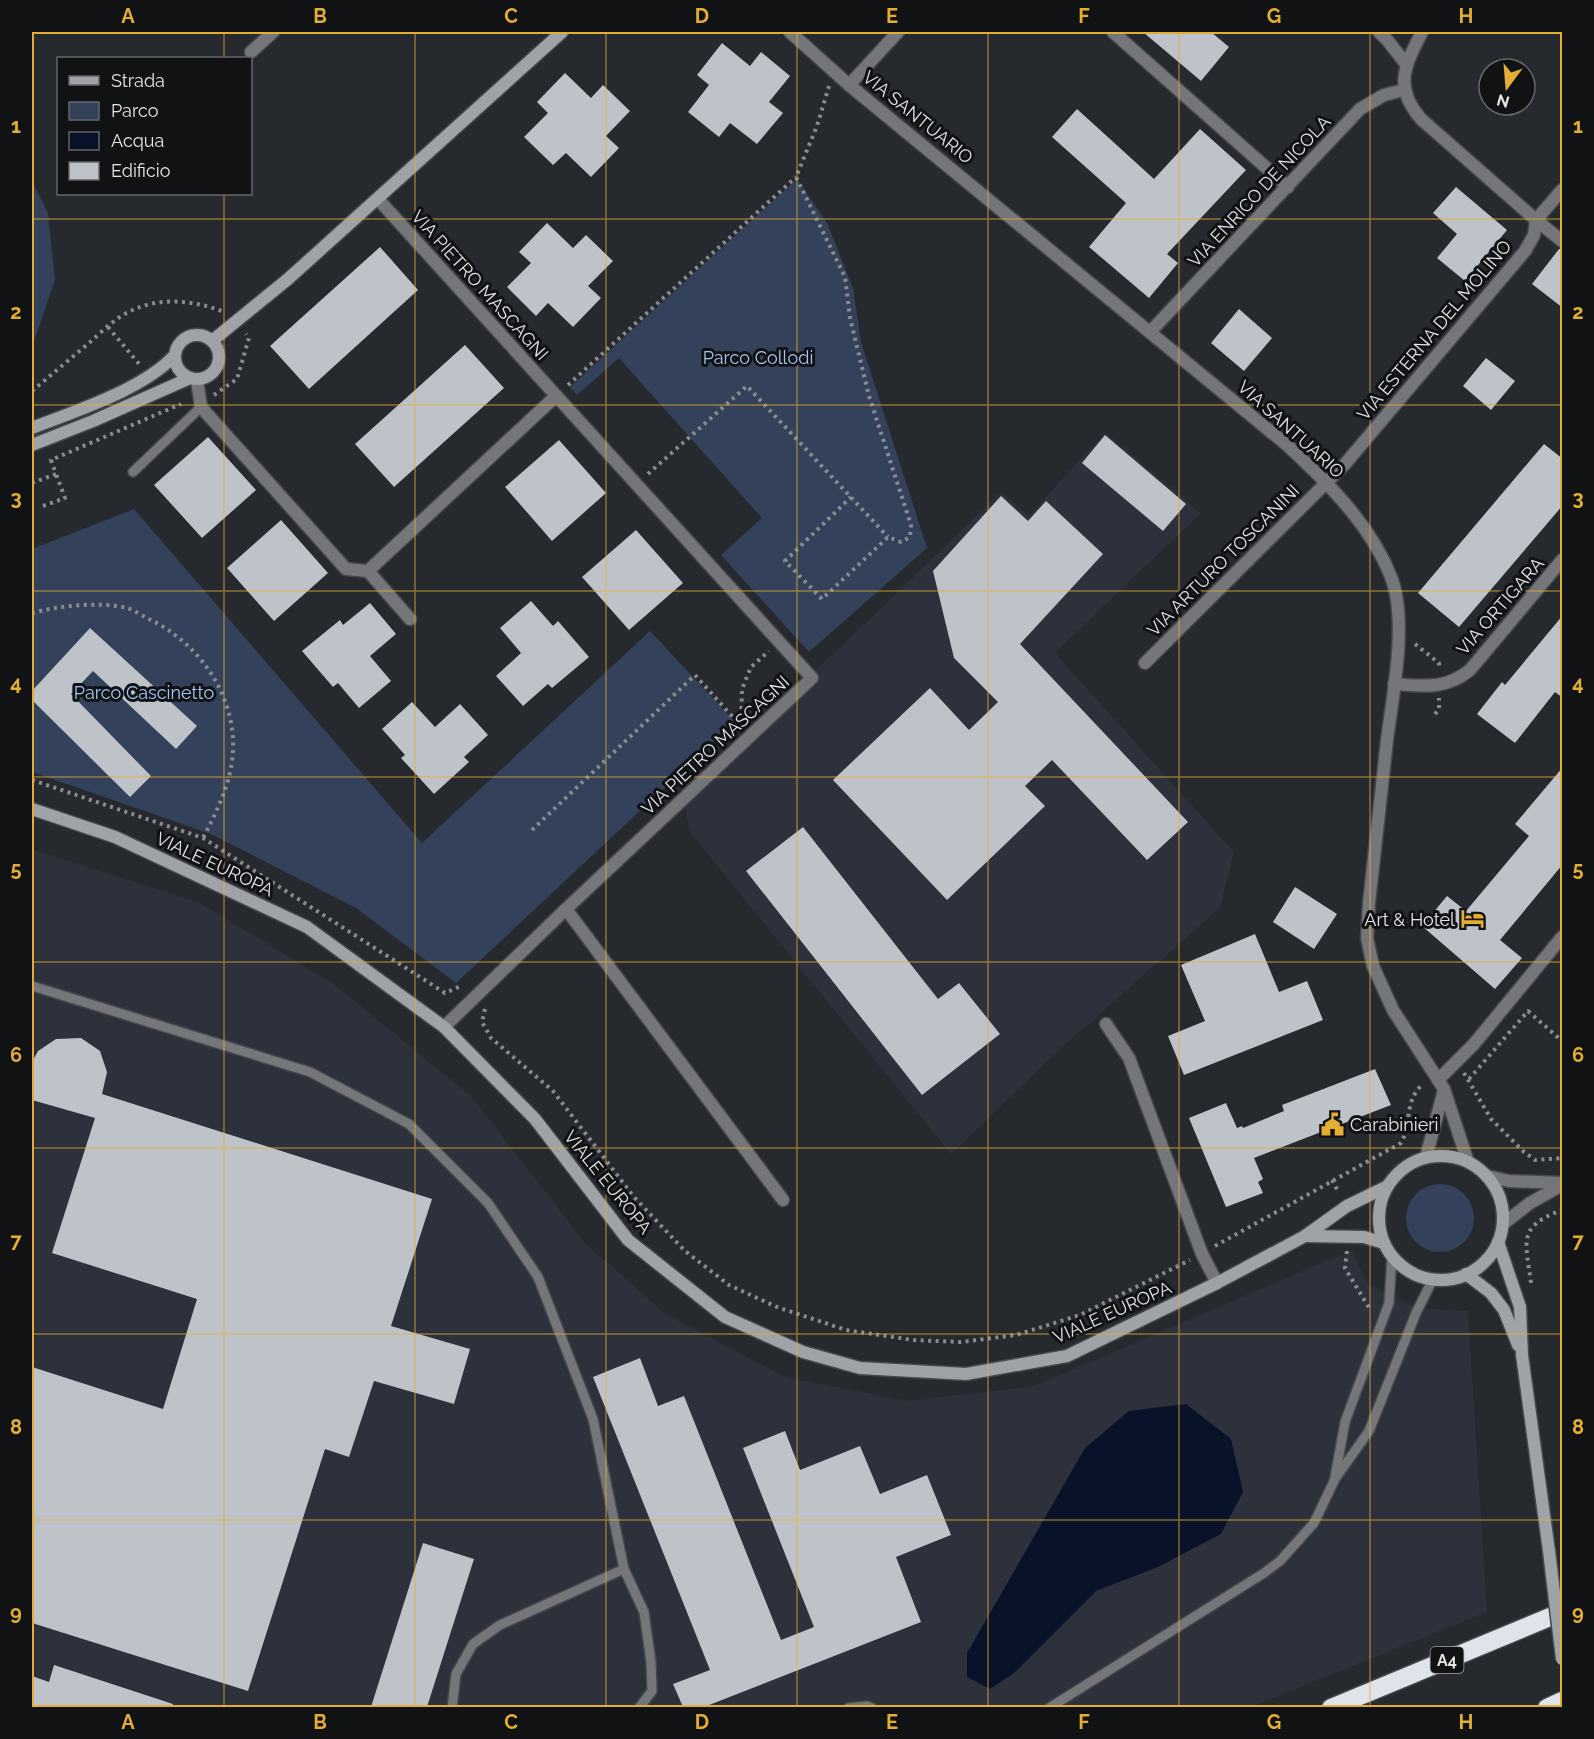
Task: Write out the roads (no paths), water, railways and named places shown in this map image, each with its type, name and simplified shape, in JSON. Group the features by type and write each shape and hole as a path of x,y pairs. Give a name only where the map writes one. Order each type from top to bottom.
{"highway":[{"name":"A4","path":"1331,1707 1563,1612"},
{"path":"1547,1707 1563,1701"}],"street":[{"path":"251,52 273,32"},
{"path":"212,340 236,322 378,199 562,32"},
{"name":"VIA SANTUARIO","path":"790,32 849,85 1287,445 1327,482 1352,512 1380,553 1394,587 1399,629 1367,938 1373,966 1393,1010 1442,1084 1468,1162"},
{"path":"849,85 898,32"},
{"path":"1113,32 1288,187"},
{"path":"1379,32 1406,64"},
{"path":"1422,32 1406,64 1404,90 1410,106 1421,119 1563,241"},
{"name":"VIA ENRICO DE NICOLA","path":"1150,332 1360,110 1384,95 1404,90"},
{"path":"1536,220 1563,190"},
{"name":"VIA PIETRO MASCAGNI","path":"378,199 812,678 478,992 444,1027"},
{"name":"VIA ESTERNA DEL MOLINO","path":"1327,482 1525,251 1534,235 1536,220"},
{"path":"32,444 194,379 211,374 219,361 217,347 212,340 199,334 184,338 174,356 178,370 194,379 200,404 346,569 368,571 410,619"},
{"path":"32,428 150,376 174,356"},
{"path":"368,571 556,396"},
{"name":"VIA ARTURO TOSCANINI","path":"1144,663 1327,482"},
{"name":"VIA ORTIGARA","path":"1394,684 1439,685 1459,679 1470,670 1563,560"},
{"name":"VIALE EUROPA","path":"32,809 115,837 307,927 444,1027 535,1119 628,1240 725,1317 802,1353 860,1368 966,1374 1067,1356 1217,1283 1305,1236 1347,1206 1386,1187"},
{"path":"566,909 783,1200"},
{"path":"1426,1157 1442,1084 1455,1063 1474,1044 1563,938"},
{"path":"1106,1024 1129,1058 1202,1254 1217,1283"},
{"path":"1447,1156 1468,1162 1487,1176 1497,1190 1502,1207 1503,1224 1498,1242 1485,1261 1466,1274 1450,1279 1434,1279 1418,1275 1404,1267 1392,1256 1384,1243 1379,1224 1380,1205 1386,1187 1410,1163 1426,1157 1447,1156"},
{"path":"1487,1176 1509,1181 1563,1184"},
{"path":"1503,1224 1530,1203 1563,1184"},
{"name":"VIALE EUROPA","path":"1305,1236 1364,1237 1384,1243"},
{"path":"1498,1242 1520,1307 1522,1355 1563,1659"},
{"path":"1466,1274 1491,1293 1504,1310 1522,1355"}],"lane":[{"path":"133,472 200,404"},
{"path":"32,986 310,1072 409,1124 488,1203 538,1277 593,1419 624,1569 644,1612 651,1662 652,1691 639,1707"},
{"path":"1335,1479 1344,1422 1389,1303 1392,1256"},
{"path":"1049,1707 1280,1561 1314,1523 1335,1479 1369,1431 1416,1313 1434,1279"},
{"path":"452,1707 456,1674 473,1644 500,1625 624,1569"},
{"path":"848,1707 872,1707"}],"water":[{"path":"1186,1404 1231,1439 1243,1492 1221,1534 1158,1567 1096,1591 1014,1673 990,1689 967,1677 967,1653 1085,1448 1129,1411"}],"place":[{"name":"Art & Hotel","path":"1473,919"},
{"name":"Carabinieri","path":"1332,1124"}],"park label":[{"name":"Parco Collodi","path":"758,357"},
{"name":"Parco Cascinetto","path":"144,692"}]}
